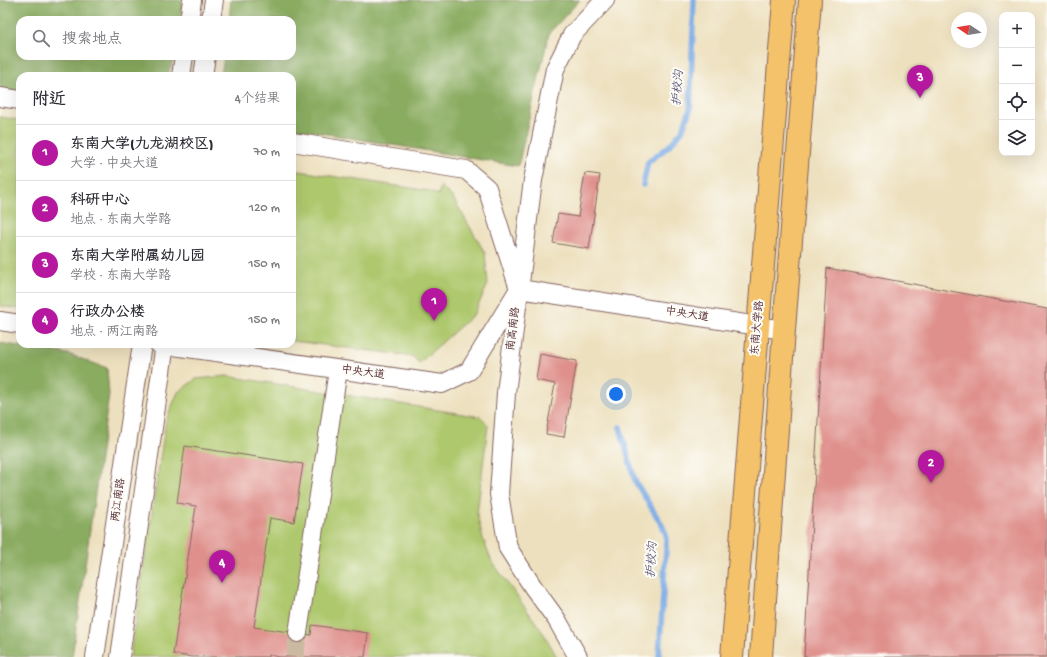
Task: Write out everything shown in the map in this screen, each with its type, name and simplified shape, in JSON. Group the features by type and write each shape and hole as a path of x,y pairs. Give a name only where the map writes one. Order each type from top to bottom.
{"main road":[{"name":"东南大学路","path":"732,657 784,0"},
{"path":"761,657 784,330 810,0"}],"street":[{"path":"190,16 192,0"},
{"path":"212,16 214,0"},
{"name":"南高南路","path":"578,657 557,620 533,587 508,548 499,494 506,393 533,180 555,69 572,35 605,0"},
{"path":"182,72 183,60"},
{"path":"204,72 205,60"},
{"path":"0,97 16,99"},
{"path":"296,143 466,170 487,188 519,289"},
{"name":"中央大道","path":"190,348 442,384 469,371 519,289 784,330"},
{"path":"0,321 16,323"},
{"name":"两江南路","path":"96,657 141,348"},
{"name":"两江南路","path":"120,657 162,348"},
{"path":"298,633 338,370"}],"green space":[{"path":"0,0 183,0 181,16 16,16 16,60 173,60 169,72 16,72 16,91 0,89"},
{"path":"231,0 580,0 549,33 518,166 296,129 296,72 222,72 223,60 296,60 296,16 229,16"},
{"path":"0,117 16,119 16,308 0,306"},
{"path":"296,171 430,191 438,195 441,186 453,198 485,253 488,284 474,314 419,363 412,356 296,342"},
{"path":"0,343 16,346 16,348 31,348 68,354 107,368 109,395 72,657 0,657"},
{"path":"227,376 481,417 488,425 477,514 483,539 491,560 544,634 557,657 130,657 166,420 178,392 196,379"}],"building":[{"path":"585,173 600,175 589,249 553,243 558,214 578,217"},
{"path":"827,268 1047,309 1047,657 804,657"},
{"path":"540,354 577,361 564,437 546,434 555,384 536,380"},
{"path":"185,446 303,464 294,522 270,518 254,627 311,635 312,625 368,633 365,657 280,657 269,655 269,657 191,657 173,654 196,506 177,503"}],"waterway":[{"name":"护校沟","path":"643,185 648,162 668,147 682,131 690,110 694,0"},
{"name":"护校沟","path":"620,427 635,481 666,534 659,657"}],"tunnel":[{"path":"295,657 298,633"}],"place":[{"name":"东南大学附属幼儿园","path":"920,98"},
{"name":"东南大学(九龙湖校区)","path":"434,321"},
{"name":"科研中心","path":"931,483"},
{"name":"行政办公楼","path":"222,583"}]}
